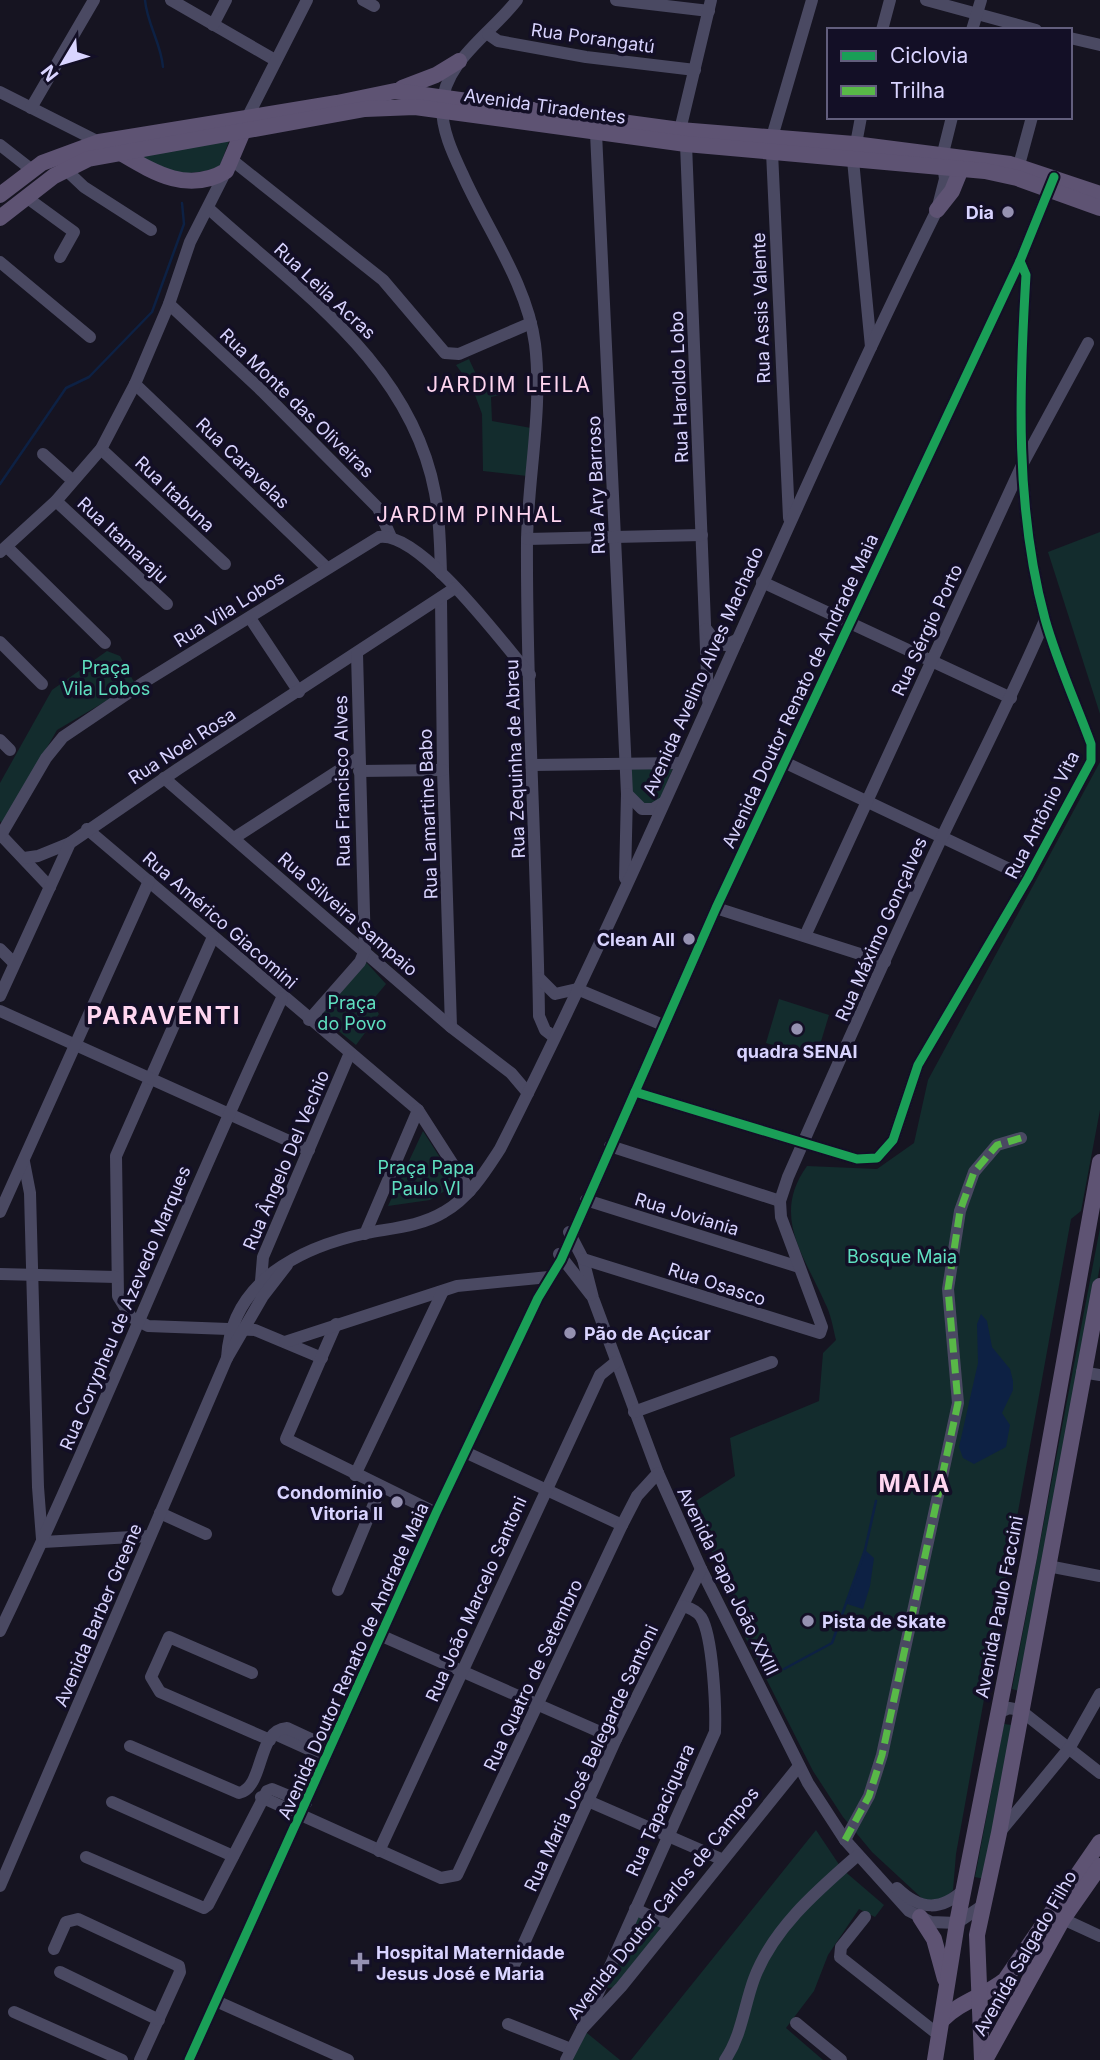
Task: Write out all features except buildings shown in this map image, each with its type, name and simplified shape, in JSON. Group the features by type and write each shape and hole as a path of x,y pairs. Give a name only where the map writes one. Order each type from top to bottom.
{"main road":[{"path":"395,91 422,82 459,61"},
{"name":"Avenida Tiradentes","path":"0,218 65,169 88,159 395,91 449,97 683,137"},
{"name":"Avenida Tiradentes","path":"0,195 28,173 66,152 99,142 365,109 415,107 449,97 475,114 596,133 683,137 854,152 1003,174 1100,194"},
{"path":"119,152 165,178 203,180 229,166 244,125"},
{"name":"Avenida Tiradentes","path":"950,165 1019,165 1100,208"},
{"path":"937,210 952,191 950,165"},
{"name":"Avenida Paulo Faccini","path":"935,2060 957,1923 1096,1202 1100,1162"},
{"path":"984,2060 976,1951 982,1906 999,1833 1100,1286"},
{"name":"Avenida Salgado Filho","path":"984,2060 1042,1941 1100,1842"},
{"name":"Avenida Salgado Filho","path":"941,2028 958,2005 979,1997 1006,1980 1063,1919 1100,1866"},
{"path":"920,1917 940,1953 946,1990"}],"street":[{"path":"32,108 94,0"},
{"path":"171,0 275,60"},
{"path":"213,25 226,0"},
{"path":"244,125 307,0"},
{"path":"616,0 710,6"},
{"name":"Rua Assis Valente","path":"789,523 780,376 772,144 812,0"},
{"path":"883,28 890,0"},
{"path":"926,0 1028,28"},
{"path":"973,28 981,0"},
{"path":"449,97 459,61 488,34 515,1"},
{"name":"Rua Haroldo Lobo","path":"708,702 683,137 710,6"},
{"name":"Rua Porangatú","path":"488,34 498,41 586,57 695,70"},
{"path":"1072,39 1100,46"},
{"path":"0,92 99,142"},
{"name":"Rua Zequinha de Abreu","path":"449,97 453,155 518,285 531,323 537,362 538,416 527,539 541,1024 539,1070"},
{"path":"861,119 854,152 872,351"},
{"path":"950,165 951,119"},
{"path":"1019,165 1031,119"},
{"name":"Rua Ary Barroso","path":"596,133 627,794 624,885"},
{"path":"0,145 28,173"},
{"path":"105,643 3,550 56,501 101,449 135,384 169,304 190,242 229,166 383,280 445,353 459,354 531,323"},
{"path":"65,169 84,187 151,230"},
{"path":"203,180 208,208"},
{"name":"Avenida Doutor Renato de Andrade Maia","path":"189,2060 436,1513 577,1220 716,908 1020,261 1052,183"},
{"path":"26,197 74,232 60,257"},
{"name":"Rua Leila Acras","path":"208,208 330,316 381,371 421,448 435,492 441,573"},
{"name":"Avenida Avelino Alves Machado","path":"470,1191 500,1149 539,1070 738,639 812,471 872,351 894,298 937,210"},
{"name":"Rua Antônio Vita","path":"635,1092 864,1160 877,1158 890,1145 918,1065 1028,878 1093,752 1045,620 1024,504 1022,466 1026,275 1020,261"},
{"path":"0,262 90,337"},
{"path":"1009,284 1017,289 1024,300"},
{"path":"869,297 883,303 894,298"},
{"name":"Rua Monte das Oliveiras","path":"169,304 262,391 378,508 390,535"},
{"name":"Rua Sérgio Porto","path":"804,936 863,802 932,662 1022,466 1088,343"},
{"name":"Rua Caravelas","path":"135,384 326,567"},
{"name":"Rua Itabuna","path":"101,449 225,564"},
{"path":"43,454 72,480"},
{"path":"787,463 796,475 812,471"},
{"name":"Rua Itamaraju","path":"56,501 167,604"},
{"path":"390,535 413,546 441,573 530,674"},
{"name":"Rua Vila Lobos","path":"0,835 46,758 63,737 326,567 369,541 390,535"},
{"path":"527,539 702,535"},
{"path":"762,582 1012,698"},
{"name":"Rua Noel Rosa","path":"0,996 13,962 70,843 164,778 441,599 454,587"},
{"name":"Rua Lamartine Babo","path":"441,599 451,1027"},
{"path":"250,618 299,692"},
{"name":"Rua Máximo Gonçalves","path":"780,1201 942,836 1012,698 1045,620"},
{"path":"706,629 718,643 726,645 738,639"},
{"path":"0,642 42,684"},
{"name":"Rua Francisco Alves","path":"357,654 365,950"},
{"path":"0,740 10,750"},
{"path":"533,765 625,761 680,763"},
{"path":"784,762 863,802 942,836 1028,878"},
{"path":"234,838 359,764 443,770"},
{"name":"Rua Silveira Sampaio","path":"164,778 451,1027 511,1073 528,1093"},
{"path":"627,794 642,809 653,809 663,803"},
{"name":"Rua Américo Giacomini","path":"87,829 349,1055 418,1110 470,1191"},
{"path":"0,835 50,887"},
{"path":"24,858 38,856 70,843"},
{"path":"0,1212 73,1044 149,881"},
{"path":"716,908 885,962"},
{"path":"214,937 119,1148 114,1166 116,1277 121,1304 138,1322 159,1327 239,1328 322,1357"},
{"path":"0,949 13,962"},
{"path":"309,1020 360,962 365,950"},
{"path":"539,978 555,994 577,989 663,1025"},
{"name":"Rua Corypheu de Azevedo Marques","path":"0,1631 43,1542 229,1111 282,998"},
{"path":"0,1010 229,1111 309,1150"},
{"path":"541,1024 554,1037"},
{"name":"Rua Ângelo Del Vechio","path":"261,1281 263,1257 349,1055"},
{"path":"511,1073 539,1070"},
{"path":"365,1234 418,1110"},
{"path":"845,1840 869,1796 882,1755 958,1403 948,1289 960,1211 974,1172 997,1145 1016,1138"},
{"path":"610,1146 780,1201 782,1217 799,1267"},
{"path":"24,1162 30,1185 38,1487 43,1542 150,1536"},
{"name":"Avenida Barber Greene","path":"0,1886 228,1358 246,1299 261,1281 316,1246 430,1220 446,1212 470,1191"},
{"name":"Rua Joviania","path":"586,1200 799,1267"},
{"name":"Avenida Papa João XXIII","path":"570,1234 583,1259 615,1365 660,1478 798,1770 845,1840 909,1911 920,1917"},
{"path":"779,1261 793,1252"},
{"name":"Avenida Papa João XXIII","path":"560,1256 593,1298"},
{"name":"Rua Osasco","path":"583,1259 818,1335 822,1327 799,1267"},
{"name":"Avenida Barber Greene","path":"239,1328 290,1261"},
{"path":"589,1281 605,1266"},
{"path":"0,1274 116,1277"},
{"path":"285,1342 479,1281 550,1277"},
{"path":"355,1475 443,1291"},
{"path":"336,1324 286,1439 436,1513"},
{"path":"634,1412 772,1362"},
{"name":"Rua João Marcelo Santoni","path":"379,1851 544,1489 600,1375 615,1365"},
{"path":"1082,1372 1100,1375"},
{"path":"465,1452 622,1525"},
{"name":"Rua Quatro de Setembro","path":"379,1851 441,1878 453,1878 461,1870 622,1525 645,1486 660,1478"},
{"path":"38,1487 62,1497"},
{"path":"338,1590 381,1487"},
{"path":"160,1513 206,1534"},
{"path":"1048,1566 1100,1576"},
{"name":"Rua Maria José Belegarde Santoni","path":"515,1963 616,1739 701,1569"},
{"name":"Rua Tapaciquara","path":"582,2029 601,1980 669,1835 715,1727 714,1685 706,1628 698,1613 683,1606"},
{"path":"382,1636 540,1703 616,1739"},
{"path":"251,1673 169,1637 151,1677 160,1692 272,1737 328,1753"},
{"path":"999,1833 1070,1747 1100,1694"},
{"path":"998,1713 1009,1709 1020,1710 1100,1773"},
{"path":"130,1746 239,1793 249,1787 272,1737"},
{"name":"Avenida Doutor Carlos de Campos","path":"568,2055 582,2029 621,1987 721,1859 798,1770"},
{"path":"86,1857 204,1908 208,1905 261,1797 303,1809 379,1851"},
{"path":"588,1801 721,1859"},
{"path":"112,1802 233,1856"},
{"path":"725,2060 735,2043 754,1979 773,1943 811,1898 861,1859"},
{"name":"Avenida Papa João XXIII","path":"861,1859 906,1898 929,1907 946,1904 965,1889"},
{"path":"920,1917 939,1924 957,1923 982,1906"},
{"path":"635,1909 669,1925"},
{"path":"865,1917 841,1947 840,1957 941,2028"},
{"path":"54,1948 66,1922 78,1919 177,1963 180,1972 142,2059"},
{"path":"1063,1919 1100,1936"},
{"path":"60,1972 159,2020"},
{"path":"601,1980 608,1989 621,1987"},
{"path":"216,2001 328,2056 348,2060"},
{"path":"14,2012 122,2060"},
{"path":"796,2023 841,2060"},
{"path":"508,2024 568,2055"}],"green space":[{"path":"229,141 220,166 201,172 166,171 156,168 141,155"},
{"path":"469,359 480,383 485,386 499,384 500,395 491,397 492,421 531,428 527,476 483,471 482,414 472,387 456,365"},
{"path":"1100,532 1100,714 1048,552"},
{"name":"Praça Vila Lobos","path":"107,651 120,656 135,684 57,730 3,824 0,821 0,783 52,690"},
{"path":"627,761 675,763 660,800 642,806 633,800"},
{"name":"Bosque Maia","path":"1100,762 1100,1110 1081,1211 1071,1219 956,1854 953,1890 942,1901 926,1902 872,1852 843,1817 813,1771 743,1633 714,1556 688,1506 735,1476 730,1438 819,1401 823,1353 836,1340 827,1307 801,1252 791,1219 797,1184 807,1166 877,1169 914,1143 928,1080"},
{"name":"Praça do Povo","path":"365,961 386,984 371,1002 379,1014 356,1045 320,1016"},
{"name":"quadra SENAI","path":"779,999 829,1015 816,1058 766,1043"},
{"name":"Praça Papa Paulo VI","path":"423,1131 453,1178 451,1187 430,1200 388,1206"},
{"path":"1100,1228 1100,1266 1019,1691 1012,1689"},
{"path":"1004,1724 1012,1725 984,1879 975,1877"},
{"path":"816,1830 842,1869 884,1905 875,1917 859,1909 828,1955 814,1991 786,2028 823,2060 631,2060"},
{"path":"636,1913 662,1926 617,1987 608,1988 604,1984"},
{"path":"582,2029 620,2060 566,2060"}],"water":[{"path":"981,1314 987,1321 992,1347 1010,1369 1013,1390 1002,1413 1010,1425 1006,1447 974,1464 963,1458 959,1447 978,1363 977,1324"},
{"path":"865,1550 874,1558 863,1609 847,1604"}],"waterway":[{"path":"145,0 163,67"},
{"path":"0,484 66,388 89,377 152,312 184,224 182,203"},
{"path":"784,1669 832,1643 865,1550 876,1501"}],"marked path":[{"path":"845,1840 869,1796 882,1755 958,1403 948,1289 960,1211 974,1172 997,1145 1021,1138"}],"cycle path":[{"path":"189,2060 436,1513 538,1298 561,1260 716,908 1020,261 1054,177"},
{"path":"635,1092 857,1159 877,1158 893,1140 918,1065 1028,878 1091,761 1091,744 1045,619 1028,535 1021,405 1026,275 1020,261"}],"place":[{"name":"Dia","path":"1008,212"},
{"name":"Clean All","path":"689,939"},
{"name":"quadra SENAI","path":"797,1029"},
{"name":"Pão de Açúcar","path":"570,1333"},
{"name":"Condomínio Vitoria II","path":"397,1502"},
{"name":"Pista de Skate","path":"808,1621"},
{"name":"Hospital Maternidade Jesus José e Maria","path":"360,1962"}],"district":[{"name":"JARDIM LEILA","path":"509,384"},
{"name":"JARDIM PINHAL","path":"470,514"},
{"name":"PARAVENTI","path":"164,1015"},
{"name":"MAIA","path":"915,1483"}]}
